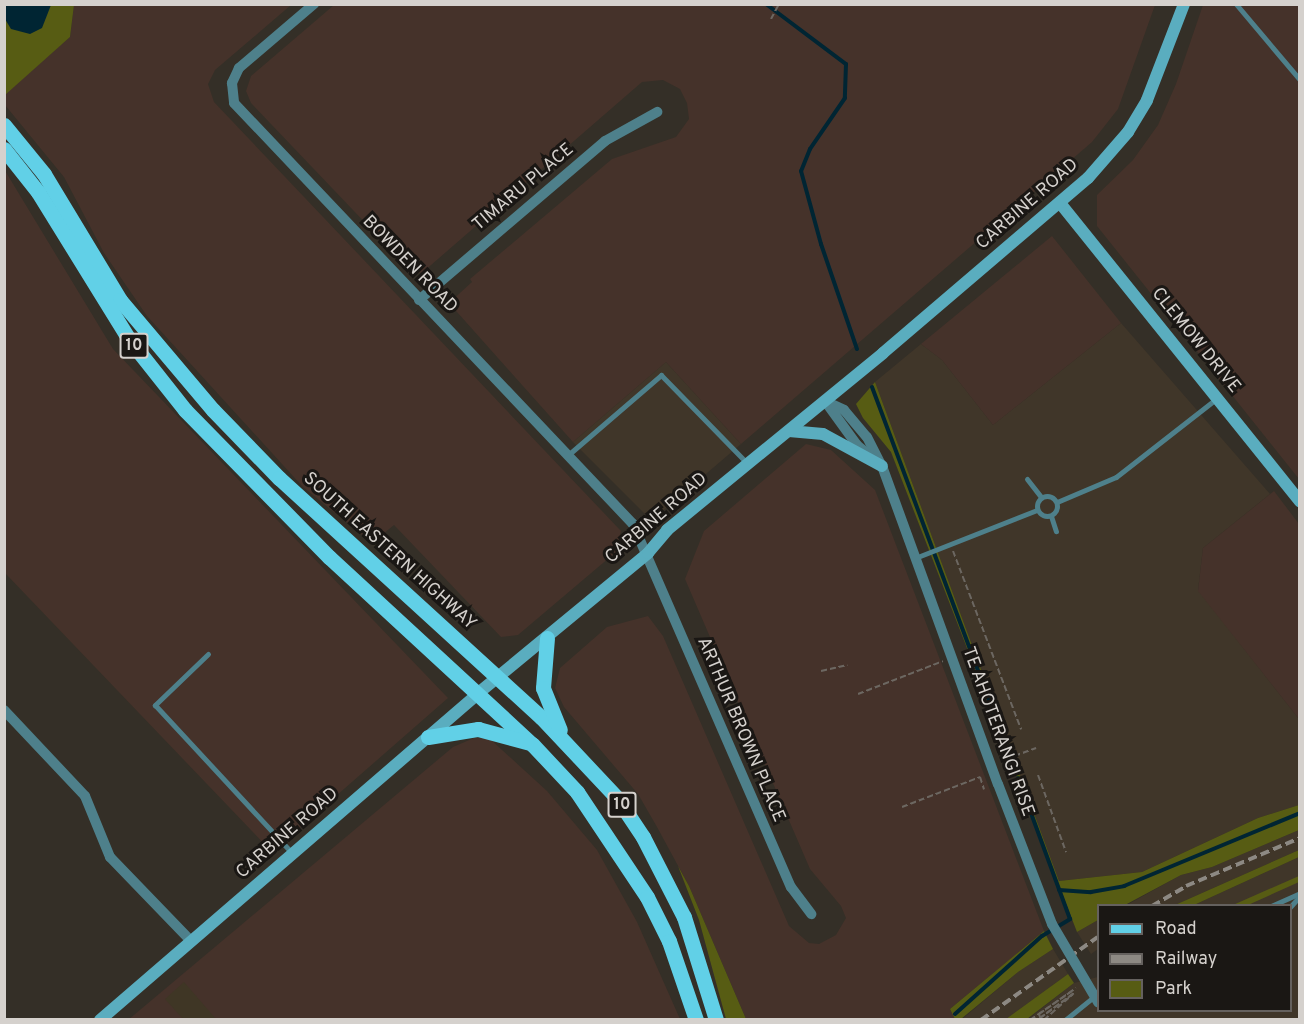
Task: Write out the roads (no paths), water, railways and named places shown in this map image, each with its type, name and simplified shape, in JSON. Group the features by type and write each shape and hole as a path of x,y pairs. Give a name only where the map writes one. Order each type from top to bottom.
{"main road":[{"name":"CARBINE ROAD","path":"100,1020 476,695 648,553 667,530 789,431 1060,203 1128,132 1155,83 1184,4"},
{"name":"SOUTH EASTERN HIGHWAY","path":"4,125 44,174 120,300 179,374 279,478 565,740 617,798 666,878 695,947 716,1017"},
{"name":"10","path":"4,149 38,192 128,338 185,410 307,536 476,695 532,744 597,817 647,897 669,941 696,1020"},
{"name":"CLEMOW DRIVE","path":"1060,203 1299,502"},
{"path":"789,431 823,434 882,466"},
{"path":"547,638 543,687 565,740"},
{"path":"428,737 478,729 532,744"}],"street":[{"name":"BOWDEN ROAD","path":"314,4 239,68 232,83 234,103 633,524 648,553"},
{"name":"TIMARU PLACE","path":"419,300 605,141 657,112"},
{"name":"TE AHOTERANGI RISE","path":"825,401 844,410 867,437 882,466 998,784 1052,924 1097,1000"},
{"name":"ARTHUR BROWN PLACE","path":"648,553 791,887 812,914"},
{"path":"4,710 85,796 110,857 191,941"}],"lane":[{"path":"1236,4 1299,80"},
{"path":"568,455 661,375 748,465"},
{"path":"1057,502 1116,477 1217,398"},
{"path":"1027,479 1041,497"},
{"path":"1041,497 1048,496 1057,502"},
{"path":"1037,510 1041,497"},
{"path":"1037,510 1044,516 1051,516 1057,509 1057,502"},
{"path":"915,558 949,547 1037,510"},
{"path":"1051,516 1056,531"},
{"path":"208,654 155,705 293,854"},
{"path":"1276,904 1299,894"},
{"path":"1065,1020 1097,994"}],"water":[{"path":"4,5 51,5 42,28 30,34 11,29 5,19"}],"waterway":[{"path":"766,4 846,64 845,98 810,149 801,171 821,244 857,349"},
{"path":"872,387 1003,737"},
{"path":"955,1014 1042,936 1070,919 1018,778"},
{"path":"1059,890 1091,892 1124,886 1300,813"}],"railway":[{"path":"1155,904 1186,886 1300,838"},
{"path":"981,1020 1097,938"}]}
